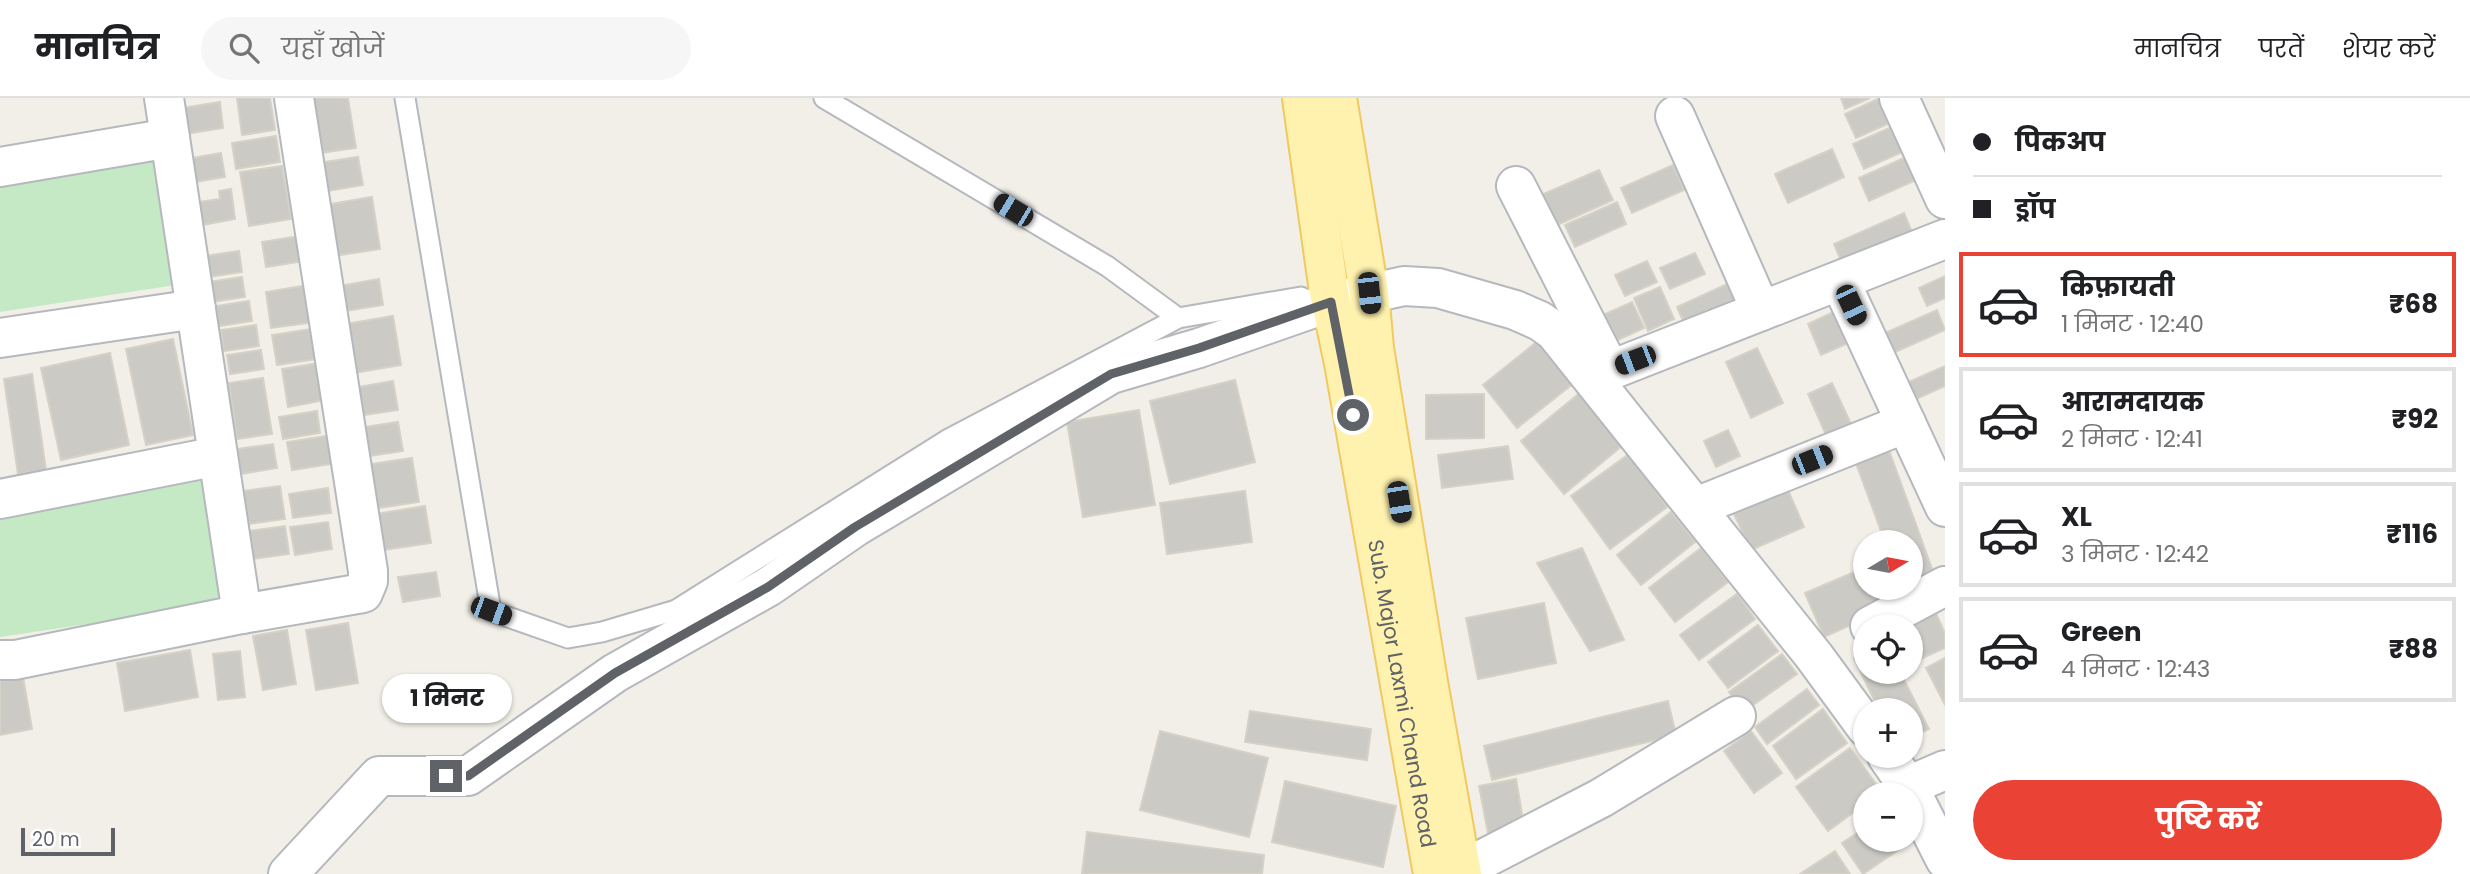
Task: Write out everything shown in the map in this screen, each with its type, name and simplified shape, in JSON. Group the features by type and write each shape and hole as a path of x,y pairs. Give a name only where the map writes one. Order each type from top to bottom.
{"main road":[{"name":"Sub. Major Laxmi Chand Road","path":"1302,98 1330,297 1452,872"},
{"name":"Sub. Major Laxmi Chand Road","path":"1337,98 1426,669 1452,872"}],"street":[{"path":"164,98 242,614"},
{"path":"0,660 15,660 242,614 363,593 368,581 368,571 293,98"},
{"path":"1899,98 1945,200"},
{"path":"1675,116 1761,311"},
{"path":"0,167 170,138"},
{"path":"1516,186 1601,373 1696,506 1853,709"},
{"path":"1601,373 1945,239"},
{"path":"1840,281 1945,507"},
{"path":"288,874 379,776 468,776 615,673 768,587 855,527 1111,374 1199,348 1330,297 1404,286 1438,288 1515,310 1540,321 1601,373"},
{"path":"0,338 196,309"},
{"path":"1696,506 1906,423"},
{"path":"0,499 218,456"},
{"path":"1894,614 1945,586"},
{"path":"1814,656 1853,636"},
{"path":"1452,872 1601,798 1736,716"},
{"path":"1945,770 1897,771 1945,859"}],"lane":[{"path":"405,98 491,611 568,638 602,632 676,610 947,440 1178,317 1330,297"},
{"path":"824,98 1107,266 1178,317"}],"green space":[{"path":"156,158 175,285 0,312 0,181"},
{"path":"209,476 228,603 0,637 0,507"}],"building":[{"path":"237,98 270,98 275,130 242,135"},
{"path":"304,98 348,98 356,148 313,154"},
{"path":"1841,98 1870,98 1845,109"},
{"path":"1880,98 1889,98 1899,119 1856,138 1845,114"},
{"path":"220,102 223,128 179,135 176,109"},
{"path":"1898,124 1909,149 1864,169 1853,144"},
{"path":"276,136 280,162 236,169 232,143"},
{"path":"1832,149 1844,177 1788,203 1775,174"},
{"path":"221,153 225,177 195,182 192,158"},
{"path":"1915,153 1925,176 1869,201 1859,178"},
{"path":"358,157 363,185 315,193 311,164"},
{"path":"1673,165 1684,190 1632,213 1621,188"},
{"path":"282,166 291,219 249,226 240,172"},
{"path":"1599,170 1613,200 1555,226 1541,195"},
{"path":"231,189 235,219 202,225 198,202 220,199 219,191"},
{"path":"372,197 380,249 327,257 319,206"},
{"path":"1617,202 1626,224 1575,247 1565,225"},
{"path":"1904,213 1912,232 1842,263 1834,244"},
{"path":"300,236 304,261 266,267 262,242"},
{"path":"239,251 242,272 208,277 205,256"},
{"path":"1695,253 1705,274 1670,289 1660,268"},
{"path":"1647,261 1657,282 1625,296 1615,275"},
{"path":"1945,276 1945,298 1927,306 1919,288"},
{"path":"242,277 245,297 211,302 208,282"},
{"path":"379,279 383,305 338,312 334,287"},
{"path":"1727,284 1735,301 1684,323 1677,307"},
{"path":"303,286 309,323 271,328 266,292"},
{"path":"1660,287 1674,319 1648,331 1634,298"},
{"path":"249,301 252,321 213,327 210,307"},
{"path":"1632,302 1644,328 1605,346 1594,319"},
{"path":"1848,305 1862,337 1821,355 1808,324"},
{"path":"1937,310 1945,330 1884,357 1876,337"},
{"path":"393,316 401,365 348,374 340,325"},
{"path":"256,325 259,346 224,351 221,330"},
{"path":"312,329 317,359 277,365 272,335"},
{"path":"1544,336 1579,379 1517,428 1483,385"},
{"path":"173,339 193,435 146,445 126,349"},
{"path":"1757,348 1783,403 1751,418 1726,362"},
{"path":"261,350 264,369 230,374 227,355"},
{"path":"110,353 129,445 61,460 41,368"},
{"path":"319,363 325,400 288,407 282,369"},
{"path":"1945,366 1945,386 1912,401 1904,384"},
{"path":"32,374 46,470 18,474 4,379"},
{"path":"263,378 272,434 237,439 229,383"},
{"path":"1235,380 1255,462 1170,484 1150,401"},
{"path":"393,381 398,410 357,416 353,388"},
{"path":"1832,383 1851,424 1826,435 1808,394"},
{"path":"1581,392 1623,445 1564,494 1521,441"},
{"path":"1484,394 1484,438 1426,439 1426,395"},
{"path":"1139,410 1155,505 1083,517 1067,422"},
{"path":"317,411 320,433 283,439 279,417"},
{"path":"398,422 403,451 362,457 358,428"},
{"path":"1728,430 1740,456 1716,467 1704,441"},
{"path":"333,435 337,463 292,470 287,442"},
{"path":"1886,442 1918,530 1881,530 1853,455"},
{"path":"273,444 277,468 241,474 237,449"},
{"path":"1508,446 1513,479 1442,488 1438,455"},
{"path":"1629,454 1667,507 1610,549 1571,496"},
{"path":"412,458 419,502 365,510 358,466"},
{"path":"280,486 285,519 249,524 243,491"},
{"path":"328,488 331,513 293,518 289,494"},
{"path":"1788,490 1804,527 1751,550 1734,514"},
{"path":"1245,491 1252,542 1167,554 1160,503"},
{"path":"425,506 431,543 376,551 370,515"},
{"path":"1671,512 1695,542 1641,585 1617,555"},
{"path":"328,522 332,549 295,555 290,527"},
{"path":"285,526 289,554 252,559 248,531"},
{"path":"1923,544 1935,577 1923,582"},
{"path":"1582,548 1624,640 1590,651 1537,563"},
{"path":"1701,548 1728,582 1675,622 1649,588"},
{"path":"436,572 440,596 403,602 398,577"},
{"path":"1853,573 1853,600 1896,600 1898,604 1876,614 1853,614 1853,624 1824,637 1805,593"},
{"path":"1737,594 1755,619 1699,660 1680,635"},
{"path":"1544,603 1556,663 1478,679 1466,618"},
{"path":"1932,605 1945,633 1945,648 1923,658 1923,614 1913,614"},
{"path":"348,623 358,683 316,690 306,630"},
{"path":"1758,625 1778,651 1728,688 1708,662"},
{"path":"287,630 296,684 263,690 253,636"},
{"path":"190,650 198,697 125,711 117,663"},
{"path":"240,651 245,697 218,700 213,654"},
{"path":"1782,654 1797,674 1743,712 1729,692"},
{"path":"1945,658 1945,705 1926,668"},
{"path":"23,677 32,729 0,735 0,681"},
{"path":"1866,684 1906,684 1913,698 1873,698"},
{"path":"1807,689 1819,705 1767,744 1755,727"},
{"path":"1668,701 1676,735 1492,780 1484,746"},
{"path":"1823,709 1847,743 1796,779 1773,746"},
{"path":"1250,711 1371,729 1367,760 1245,742"},
{"path":"1923,717 1929,729 1923,732"},
{"path":"1160,731 1268,758 1249,837 1140,810"},
{"path":"1751,731 1782,773 1754,793 1724,751"},
{"path":"1850,748 1853,752 1853,768 1864,768 1875,782 1853,782 1853,813 1828,831 1796,787"},
{"path":"1516,779 1525,831 1489,838 1479,786"},
{"path":"1285,781 1396,806 1383,867 1272,842"},
{"path":"1087,832 1264,855 1262,874 1082,874"},
{"path":"1853,836 1853,852 1895,852 1863,874 1842,843"},
{"path":"1835,851 1850,874 1800,874"}],"route":[{"path":"446,776 468,776 615,673 768,587 855,527 1111,374 1199,348 1331,302 1353,415"}]}
